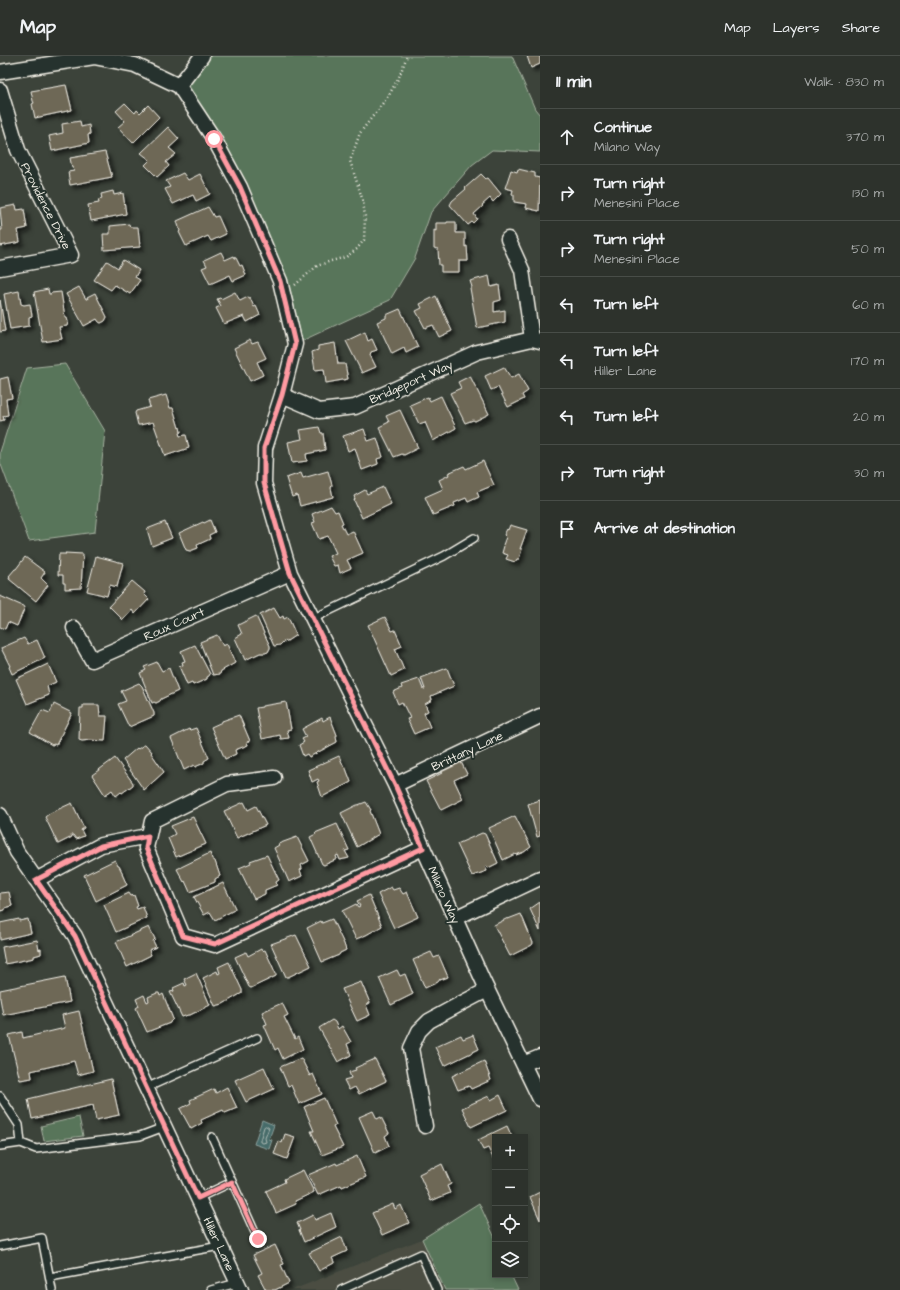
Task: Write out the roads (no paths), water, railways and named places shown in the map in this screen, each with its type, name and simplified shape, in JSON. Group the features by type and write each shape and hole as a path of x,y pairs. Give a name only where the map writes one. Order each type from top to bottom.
{"street":[{"path":"0,72 94,57 136,65 179,86 202,56"},
{"name":"Milano Way","path":"179,86 214,139 240,187 280,281 295,344 282,395 264,448 264,483 290,573 395,785 488,990 540,1099"},
{"name":"Providence Drive","path":"0,90 18,150 71,255 0,268"},
{"path":"508,239 522,270 536,340"},
{"name":"Bridgeport Way","path":"282,395 319,411 355,407 477,352 536,340"},
{"name":"Roux Court","path":"74,628 92,660 290,573"},
{"name":"Brittany Lane","path":"395,785 540,716"},
{"path":"274,778 227,784 152,821 146,848 183,936 215,944 423,848"},
{"name":"Hiller Lane","path":"0,815 4,831 17,852 75,936 239,1287"},
{"path":"36,880 101,846 148,836"},
{"path":"455,918 540,878"},
{"path":"426,1126 411,1048 419,1031 429,1021 488,990"},
{"path":"523,1064 540,1056"}],"lane":[{"path":"312,618 444,556 474,538"},
{"path":"146,1088 257,1038"},
{"path":"0,1096 19,1125 21,1143"},
{"path":"0,1146 21,1143 36,1149 140,1136 164,1127"},
{"path":"212,1137 258,1239"},
{"path":"198,1198 232,1182"},
{"path":"0,1246 42,1238 52,1290"},
{"path":"50,1277 220,1246"},
{"path":"341,1290 421,1254 437,1290"},
{"path":"212,1290 239,1287"}],"water":[{"path":"262,1120 274,1125 269,1139 272,1140 269,1149 254,1144"}]}
